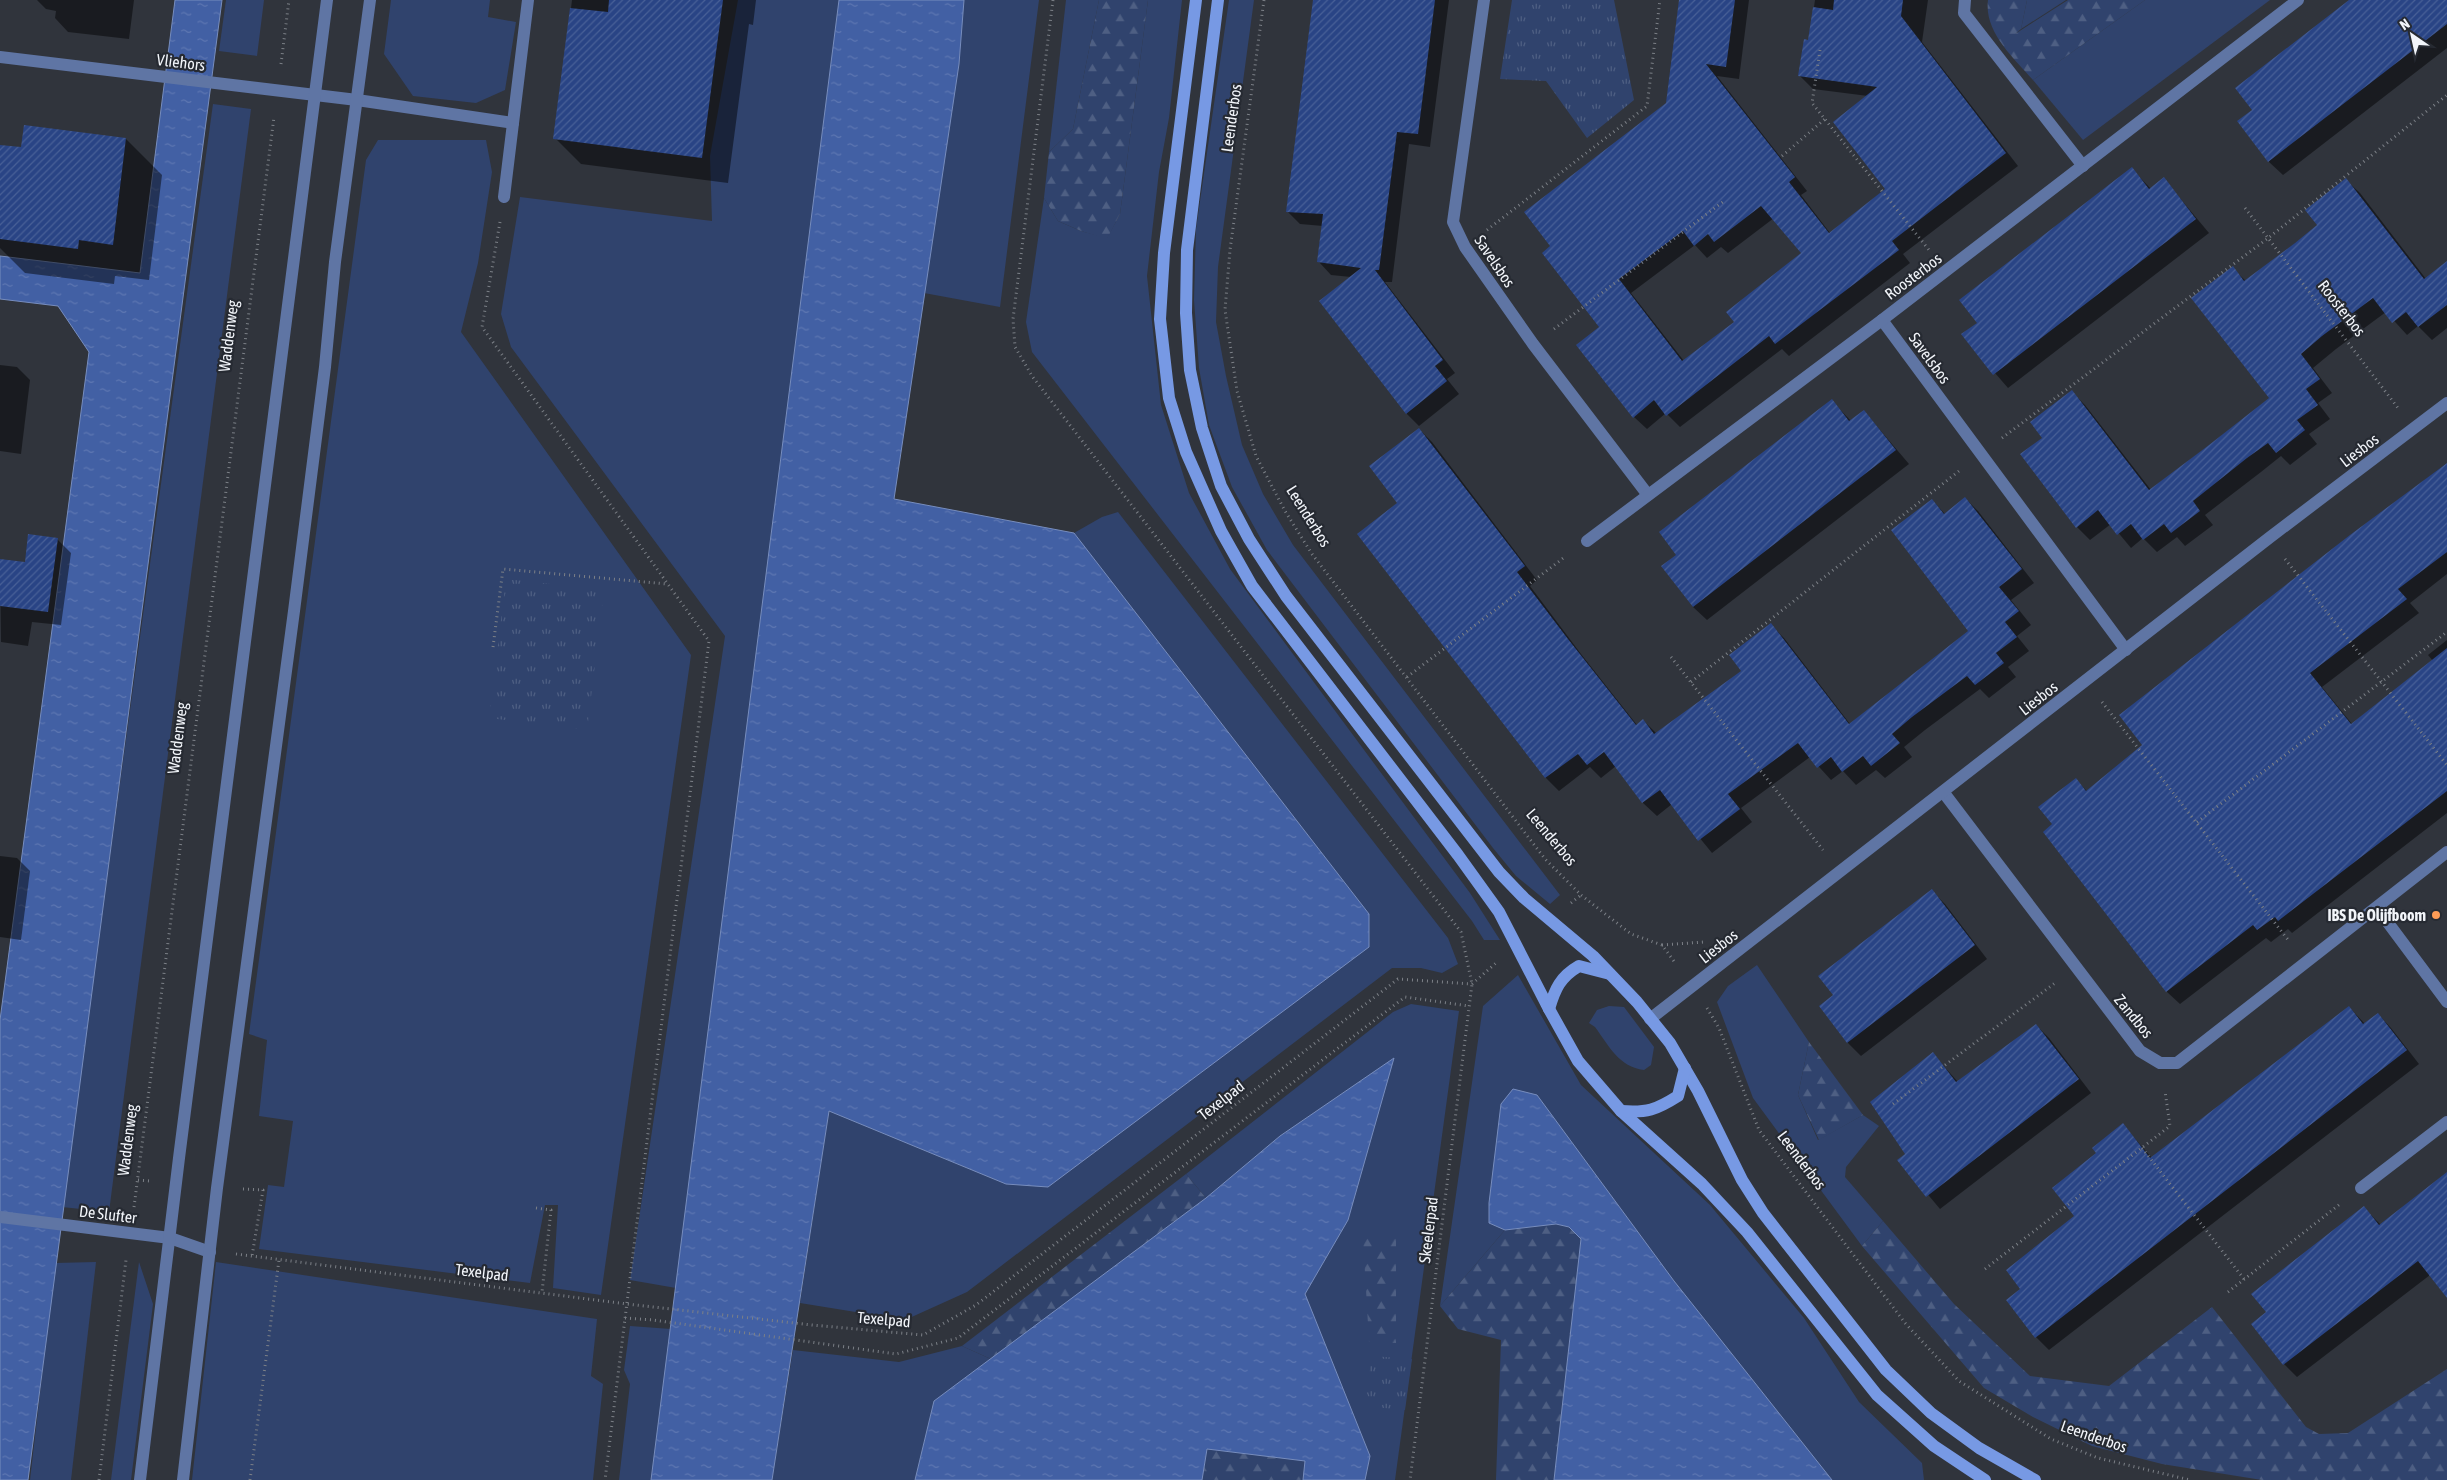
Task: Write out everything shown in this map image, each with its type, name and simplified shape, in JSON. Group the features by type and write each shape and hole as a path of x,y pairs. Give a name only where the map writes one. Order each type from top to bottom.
{"main road":[{"path":"1196,0 1164,253 1160,319 1169,398 1186,452 1221,531 1252,586 1458,855 1498,912 1548,1009 1578,1061 1621,1111 1702,1184 1747,1232 1877,1395 1934,1446 1983,1480"},
{"name":"Leenderbos","path":"1218,0 1187,250 1186,313 1190,370 1202,428 1222,486 1249,539 1286,596 1499,872 1524,898 1593,956 1670,1043 1685,1068 1742,1180 1763,1213 1886,1370 1931,1413 1979,1448 2035,1480"},
{"path":"1548,1009 1556,985 1566,973 1579,966 1610,974"},
{"path":"1621,1111 1640,1113 1656,1109 1678,1096 1685,1068"}],"street":[{"path":"140,1480 327,0"},
{"path":"183,1480 210,1252 325,367 335,262 370,0"},
{"path":"504,197 528,0"},
{"name":"Savelsbos","path":"1484,0 1453,222 1465,247 1533,344 1648,495"},
{"path":"1965,0 1964,13 2083,166"},
{"name":"Roosterbos","path":"1882,320 2298,0"},
{"name":"Vliehors","path":"0,57 357,100 513,123"},
{"path":"1586,541 1882,320"},
{"name":"Savelsbos","path":"1882,320 2126,650"},
{"name":"Liesbos","path":"1650,1019 1944,793 2269,538 2447,403"},
{"name":"Zandbos","path":"1944,793 2140,1051 2160,1063"},
{"path":"2160,1063 2177,1063 2447,852"},
{"path":"2377,908 2447,1002"},
{"path":"2360,1188 2447,1122"},
{"name":"De Slufter","path":"0,1218 170,1238 210,1252"}],"path":[{"name":"Waddenweg","path":"99,1480 129,1234 138,1180 289,0"},
{"name":"Leenderbos","path":"1264,0 1230,250 1225,310 1238,392 1256,456 1285,511 1312,554 1545,859 1582,895 1631,934 1662,946 1694,986 1719,1028 1759,1130 1905,1323 1959,1381 2051,1439 2098,1458 2190,1480"},
{"path":"1465,247 1647,106 1660,0"},
{"path":"1820,50 1812,103 1946,272"},
{"path":"1691,682 1981,454 2267,239 2447,95"},
{"path":"1782,156 1825,119"},
{"path":"504,197 482,328 709,641 605,1480"},
{"path":"1533,344 1724,201"},
{"name":"Roosterbos","path":"2245,208 2414,428"},
{"path":"2269,538 2447,765"},
{"path":"1407,677 1586,541"},
{"path":"493,647 503,569 668,584"},
{"path":"2197,822 2447,632"},
{"path":"1671,657 1840,872"},
{"path":"2086,681 2306,964"},
{"path":"1894,1104 2075,967"},
{"name":"Texelpad","path":"210,1252 627,1304 812,1325 923,1334 976,1305 1398,979 1472,984"},
{"name":"Skeelerpad","path":"1410,1480 1472,984"},
{"path":"625,1318 809,1340 896,1354 958,1338 1405,996 1469,1006"},
{"path":"1985,1268 2170,1126 2160,1063"},
{"path":"2142,1148 2244,1280"},
{"path":"2228,1292 2360,1188"},
{"path":"536,1208 551,1210 542,1292"},
{"path":"250,1480 278,1260"}],"green space":[{"path":"226,0 264,0 257,56 219,51"},
{"path":"391,0 490,0 488,17 516,22 505,90 476,103 413,96 384,54"},
{"path":"738,0 839,0 676,1288 630,1280 725,636 511,347 501,314 520,197 712,221 710,156"},
{"path":"964,0 1039,0 1000,307 924,293 959,64"},
{"path":"1066,0 1099,0 1073,129 1049,152"},
{"path":"1099,0 1148,0 1120,214 1107,239 1058,221 1044,198 1049,152 1073,129"},
{"path":"1148,0 1182,0 1169,118 1159,172 1147,276 1161,405 1189,493 1230,569 1470,893 1500,940 1484,940 1472,921 1032,352 1026,322 1044,198 1058,221 1081,231 1107,238 1120,214"},
{"path":"1229,0 1254,0 1218,267 1216,322 1242,445 1263,494 1293,545 1560,895 1550,904 1516,876 1493,848 1267,550 1232,487 1209,425 1199,368 1194,300 1196,229"},
{"path":"1512,0 1614,0 1634,100 1587,138 1546,81 1500,79"},
{"path":"1988,0 2027,0 2021,29 2015,34 2068,0 2145,0 2033,80 2009,53 1995,33 1988,12"},
{"path":"2027,0 2066,0 2021,29"},
{"path":"2145,0 2270,0 2083,140 2033,80"},
{"path":"213,104 251,109 109,1212 62,1207"},
{"path":"378,140 486,140 492,172 478,263 461,332 691,655 601,1295 553,1288 558,1205 545,1205 530,1283 259,1249 268,1185 284,1187 293,1121 259,1116 267,1040 249,1034 366,160"},
{"path":"1118,512 1448,938 1458,964 1442,973 1421,968 1392,968 967,1292 905,1320 800,1303 829,1111 1006,1184 1369,947 1369,914 1074,533 1102,517"},
{"path":"506,579 604,590 587,730 489,718"},
{"path":"1757,965 1809,1042 1798,1095 1818,1140 1863,1115 1879,1126 1846,1167 1845,1177 1883,1221 1862,1246 1753,1098 1717,1002 1728,986"},
{"path":"1518,975 1581,1085 1710,1205 1804,1318 1859,1402 1922,1463 1924,1480 1832,1480 1674,1281 1537,1095 1489,1203 1489,1223 1505,1230 1440,1306 1483,1006"},
{"path":"1411,1004 1459,1011 1395,1480 1365,1480 1370,1456 1304,1294 1348,1220 1393,1059 1280,1136 1206,1198 1186,1174 1393,1012"},
{"path":"1609,1006 1624,1007 1654,1047 1651,1065 1644,1070 1628,1065 1621,1060 1595,1027 1589,1023 1597,1010"},
{"path":"1809,1042 1863,1115 1819,1140 1798,1095"},
{"path":"1186,1174 1206,1198 991,1359 962,1346"},
{"path":"1883,1221 1954,1304 2030,1376 2109,1386 2212,1307 2306,1427 2319,1434 2348,1433 2447,1369 2447,1480 2262,1480 2162,1464 2092,1446 2033,1417 1984,1388 1862,1246"},
{"path":"1556,1224 1569,1227 1581,1239 1554,1480 1496,1480 1501,1340 1458,1329 1440,1306 1505,1230"},
{"path":"1363,1238 1396,1238 1396,1343 1369,1342"},
{"path":"96,1262 71,1480 30,1480 55,1263"},
{"path":"139,1262 153,1304 131,1480 111,1480"},
{"path":"216,1262 597,1319 591,1376 603,1384 593,1480 192,1480"},
{"path":"630,1326 671,1329 651,1480 619,1480 630,1384 624,1370"},
{"path":"962,1346 991,1359 934,1401 915,1480 772,1480 793,1350 899,1362"},
{"path":"1372,1356 1412,1359 1405,1410 1374,1407 1366,1392"},
{"path":"1207,1449 1306,1461 1303,1480 1202,1480"}],"water":[{"path":"175,0 222,0 28,1480 0,1480 0,1020 89,352 58,306 0,299 0,256 140,273"},
{"path":"839,0 964,0 959,64 894,499 1074,533 1369,914 1369,947 1048,1187 1006,1184 829,1111 772,1480 651,1480"},
{"path":"1394,1058 1348,1220 1305,1294 1370,1456 1365,1480 1303,1480 1305,1461 1207,1449 1202,1480 915,1480 934,1401 1206,1198 1280,1136"},
{"path":"1513,1089 1537,1095 1674,1281 1832,1480 1554,1480 1581,1239 1569,1227 1556,1224 1505,1230 1489,1223 1489,1203 1501,1104"}],"building":[{"path":"609,0 723,0 702,158 553,139 570,8 608,12"},
{"path":"1313,0 1435,0 1418,134 1397,132 1379,270 1375,270 1443,360 1435,366 1447,381 1406,414 1319,301 1361,268 1317,262 1323,214 1286,212"},
{"path":"1679,0 1735,0 1726,67 1706,64 1795,177 1789,182 1829,233 1885,189 1833,122 1877,87 1798,76 1804,39 1808,40 1813,7 1833,10 1834,0 1903,0 1901,16 2006,153 1892,241 1899,250 1775,344 1769,336 1666,416 1654,400 1633,418 1576,345 1599,327 1542,253 1550,246 1524,212 1666,103","holes":["1761,206 1801,253 1726,312 1734,322 1682,361 1619,279 1683,231 1694,246 1708,234 1714,242"]},
{"path":"2349,0 2447,0 2447,24 2268,162 2237,121 2252,110 2235,88"},
{"path":"24,125 126,138 113,245 79,240 78,249 0,239 0,145 21,147"},
{"path":"2132,167 2149,189 2164,177 2196,219 1993,375 1961,334 1977,323 1959,300"},
{"path":"2346,178 2424,279 2447,261 2447,305 2418,327 2406,312 2392,323 2373,298 2322,336 2301,354 2320,379 2306,389 2318,405 2297,420 2305,430 2276,453 2268,443 2247,458 2193,501 2200,511 2171,533 2164,524 2143,540 2131,524 2117,535 2098,510 2076,528 2020,454 2042,438 2030,422 2072,390 2149,490 2209,445 2269,398 2191,298 2233,266 2244,281 2295,243 2317,225 2305,210"},
{"path":"1832,399 1849,421 1864,410 1896,450 1693,607 1661,566 1676,555 1659,532"},
{"path":"1419,428 1525,566 1517,572 1568,639 1636,725 1643,719 1654,734 1741,671 1729,655 1771,623 1849,724 1968,631 1891,530 1932,499 1944,514 1965,497 2022,569 1999,587 2019,611 2005,622 2017,637 1996,653 2004,663 1975,685 1967,676 1912,717 1892,734 1900,743 1871,766 1863,756 1842,772 1831,757 1817,768 1798,743 1728,794 1740,809 1698,841 1660,790 1642,803 1604,752 1587,765 1578,754 1545,778 1357,534 1397,503 1369,466"},
{"path":"2447,463 2447,552 2398,589 2407,599 2310,673 2351,724 2447,648 2447,791 2278,921 2275,917 2257,930 2253,925 2166,992 2043,832 2052,824 2038,807 2076,778 2086,791 2142,745 2119,715 2350,535"},
{"path":"28,534 58,538 48,612 0,606 0,559 25,562"},
{"path":"1932,889 1975,945 1847,1043 1819,1006 1833,995 1818,976"},
{"path":"2349,1006 2363,1024 2378,1013 2407,1050 2035,1338 2006,1300 2020,1289 2006,1270 2074,1216 2052,1188 2096,1153 2092,1148 2123,1123 2150,1158"},
{"path":"2036,1024 2079,1079 1926,1197 1897,1160 1905,1154 1870,1102 1933,1052 1956,1082"},
{"path":"2447,1172 2447,1298 2418,1261 2283,1365 2251,1324 2266,1312 2251,1294 2364,1206 2379,1225"}],"place":[{"name":"IBS De Olijfboom","path":"2436,915"}]}
